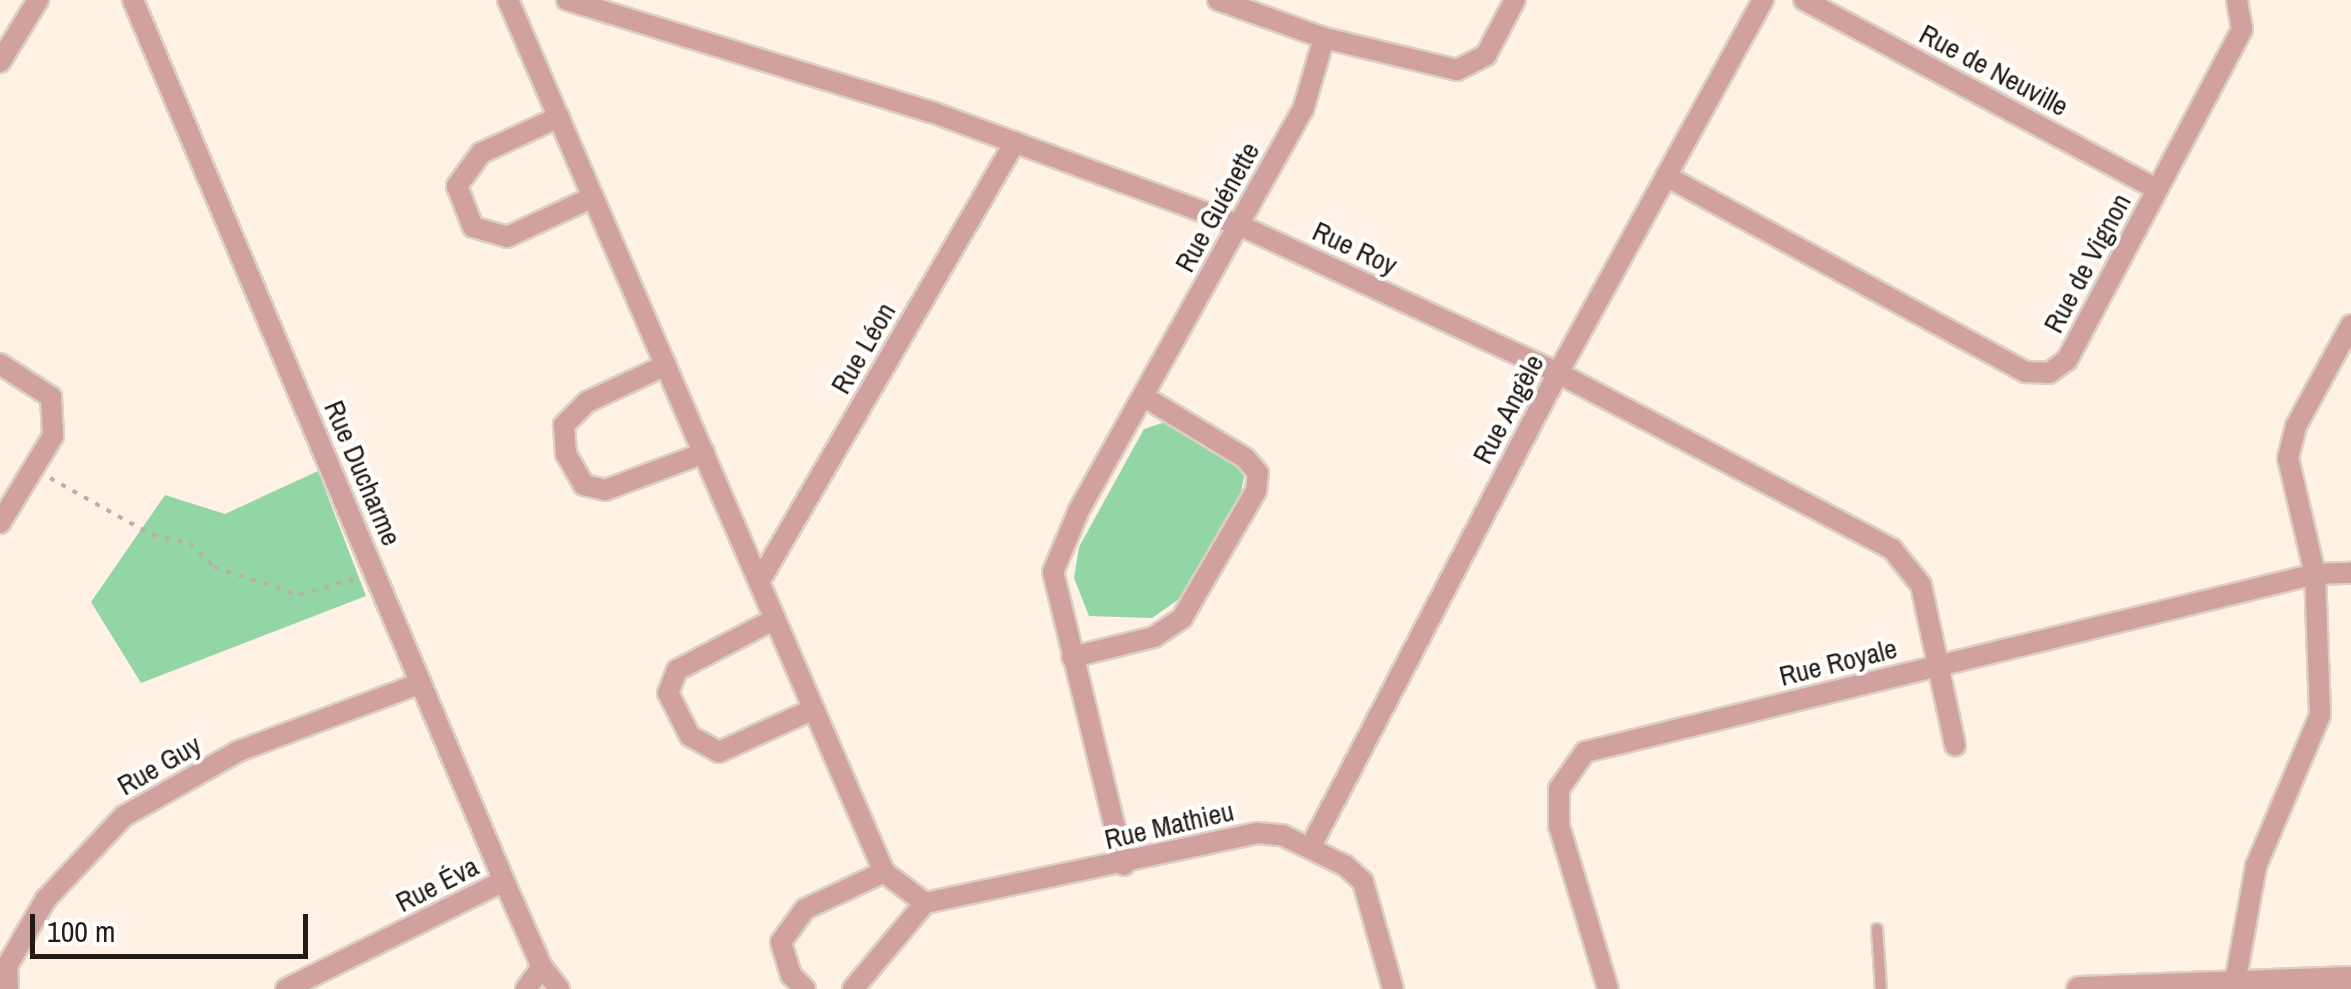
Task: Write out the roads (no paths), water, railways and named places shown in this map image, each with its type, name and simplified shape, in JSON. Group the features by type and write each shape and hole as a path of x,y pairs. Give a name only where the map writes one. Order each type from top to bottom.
{"street":[{"path":"0,62 38,0"},
{"name":"Rue Ducharme","path":"133,0 504,881 542,967 559,989"},
{"path":"508,0 884,872 925,903 853,989"},
{"name":"Rue Roy","path":"567,0 1015,142 1238,225 1558,372 1892,549 1921,585 1956,745"},
{"path":"1218,0 1324,38 1457,70 1486,56 1515,0"},
{"name":"Rue Angèle","path":"1310,848 1558,372 1763,0"},
{"name":"Rue de Neuville","path":"1804,0 2157,189"},
{"name":"Rue de Vignon","path":"1666,176 2026,372 2049,373 2067,360 2242,29 2237,0"},
{"name":"Rue Guénette","path":"1124,865 1053,572 1143,396 1304,110 1324,38"},
{"path":"559,117 480,153 457,186 473,227 508,237 593,196"},
{"name":"Rue Léon","path":"759,582 1015,142"},
{"path":"2235,982 2256,866 2320,715 2315,574 2288,458 2296,426 2351,325"},
{"path":"0,364 51,397 53,436 0,523"},
{"path":"666,365 588,402 564,426 566,454 584,485 606,490 704,454"},
{"path":"1072,658 1154,637 1182,618 1256,491 1258,473 1245,458 1143,396"},
{"name":"Rue Royale","path":"1608,989 1559,826 1559,790 1585,752 2315,574 2351,573"},
{"path":"775,619 677,670 668,693 690,736 719,752 814,709"},
{"name":"Rue Guy","path":"8,989 7,966 46,900 124,816 239,751 421,683"},
{"name":"Rue Mathieu","path":"925,903 1124,865 1256,833 1282,834 1363,882 1392,989"},
{"path":"805,989 791,975 782,942 805,909 884,872"},
{"name":"Rue Éva","path":"286,989 504,881"},
{"path":"526,989 542,967"},
{"path":"2078,989 2351,980"}],"lane":[{"path":"1877,930 1881,989"}]}
